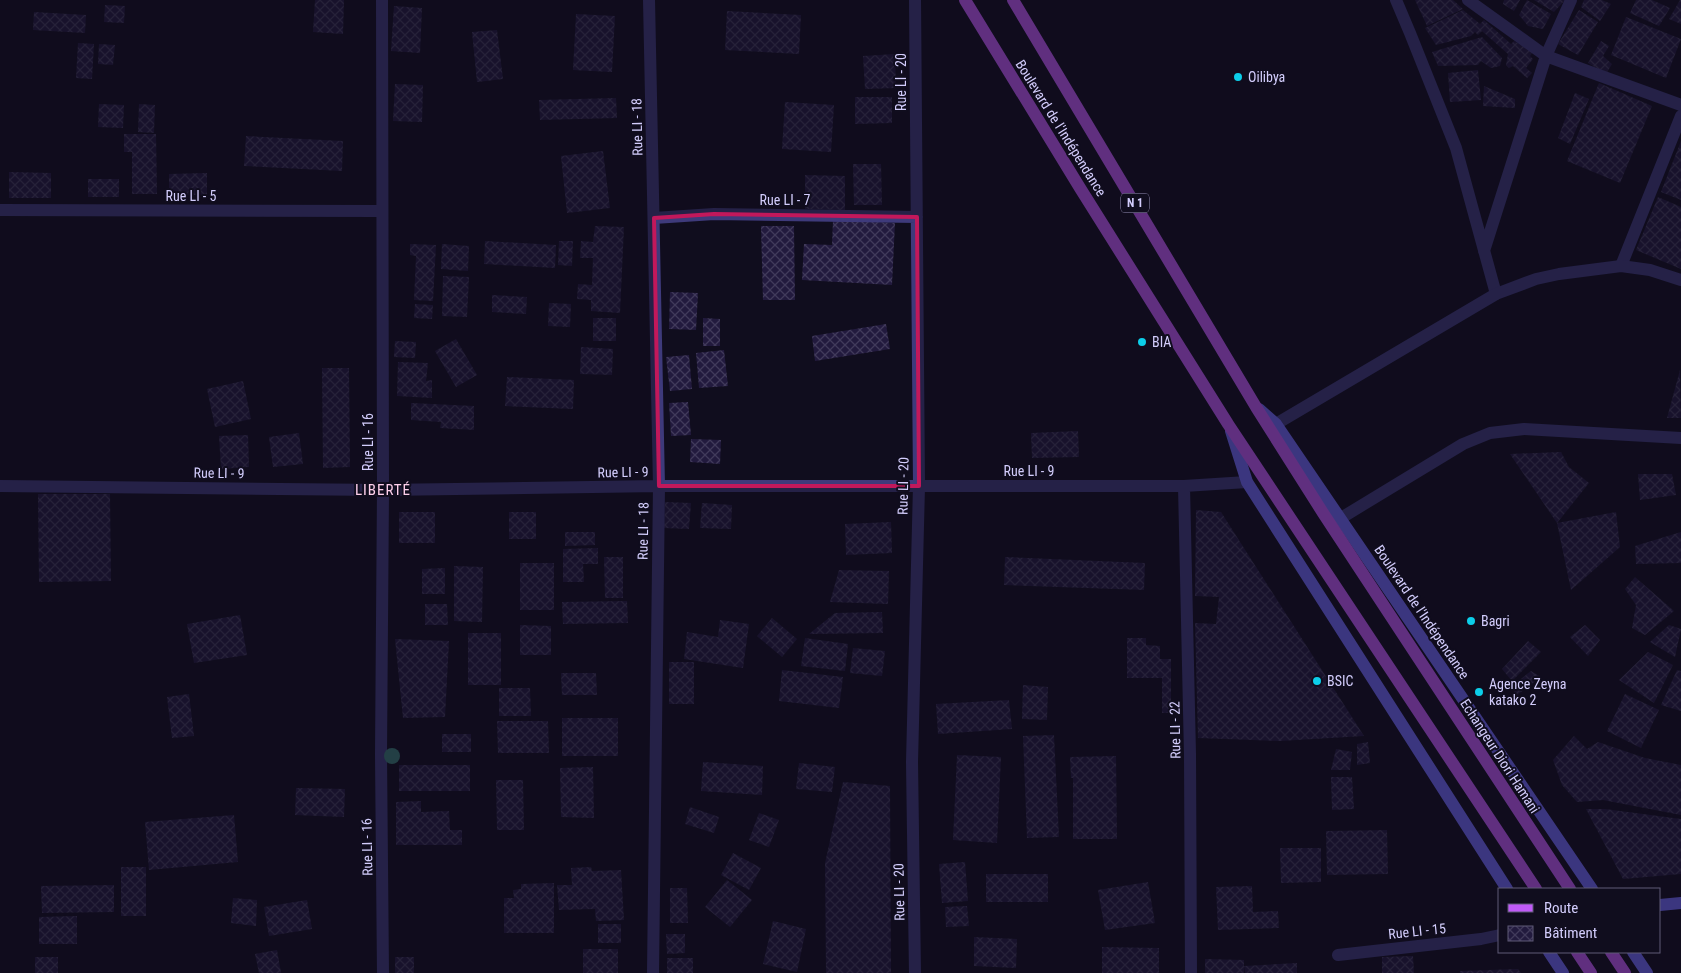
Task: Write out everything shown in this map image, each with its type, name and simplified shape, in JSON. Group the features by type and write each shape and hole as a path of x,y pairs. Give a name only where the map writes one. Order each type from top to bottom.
{"main road":[{"name":"Boulevard de l'Indépendance","path":"965,0 1085,197 1228,424 1535,888"},
{"name":"Boulevard de l'Indépendance","path":"1013,0 1256,407 1323,513"},
{"name":"Boulevard de l'Indépendance","path":"1256,407 1276,424 1591,888"},
{"name":"Boulevard de l'Indépendance","path":"1228,424 1247,482 1506,888"},
{"name":"Echangeur Diori Hamani","path":"1323,513 1569,888"},
{"path":"1661,905 1681,903"},
{"path":"1549,953 1563,973"},
{"path":"1578,953 1591,973"},
{"path":"1612,953 1625,973"},
{"path":"1634,953 1647,973"}],"street":[{"name":"Rue LI - 16","path":"382,0 383,490 381,756 384,973"},
{"name":"Rue LI - 18","path":"649,0 659,486 652,973"},
{"name":"Rue LI - 20","path":"915,0 918,486 912,762 915,973"},
{"path":"1396,0 1456,148 1496,294"},
{"path":"1468,0 1546,56 1681,106"},
{"path":"1484,251 1546,56 1571,0"},
{"path":"1621,266 1681,116"},
{"name":"Rue LI - 5","path":"0,210 382,212"},
{"name":"Rue LI - 7","path":"654,218 714,214 916,216"},
{"path":"1276,424 1496,294 1536,279 1621,266 1650,270 1681,280"},
{"path":"1340,518 1462,444 1490,433 1524,429 1681,438"},
{"name":"Rue LI - 9","path":"0,486 383,490 659,486 1184,486 1247,482"},
{"name":"Rue LI - 22","path":"1184,486 1190,754 1191,973"},
{"name":"Rue LI - 15","path":"1338,955 1498,935"}],"highlighted area":[{"path":"714,214 917,217 919,486 659,486 654,218"}],"building":[{"path":"315,0 344,0 343,34 313,32"},
{"path":"1415,0 1453,0 1463,9 1427,26"},
{"path":"1504,0 1520,0 1514,11 1503,4"},
{"path":"1527,0 1551,14 1543,29 1528,26 1519,15"},
{"path":"1534,0 1565,0 1554,12"},
{"path":"1584,0 1602,0 1611,4 1600,21 1581,7"},
{"path":"1636,0 1652,0 1670,8 1659,26 1630,13"},
{"path":"1681,0 1681,24 1669,19"},
{"path":"105,5 125,6 124,23 104,22"},
{"path":"394,6 422,8 420,53 391,51"},
{"path":"1463,10 1480,24 1484,20 1511,44 1514,41 1533,52 1530,56 1533,59 1526,68 1532,73 1527,78 1513,66 1509,68 1506,65 1508,54 1482,31 1478,35 1475,32 1471,36 1436,45 1425,28"},
{"path":"1579,10 1598,22 1578,55 1558,44"},
{"path":"727,11 801,15 799,54 725,50"},
{"path":"34,12 86,15 85,33 33,30"},
{"path":"576,14 615,16 612,72 573,70"},
{"path":"1626,17 1681,39 1666,78 1611,55"},
{"path":"497,30 503,79 477,82 472,32"},
{"path":"1482,37 1502,58 1500,66 1491,68 1481,61 1478,65 1438,66 1432,52"},
{"path":"1601,41 1609,46 1603,56 1612,64 1606,74 1588,63"},
{"path":"78,43 94,44 92,79 76,78"},
{"path":"99,44 115,45 113,65 98,64"},
{"path":"895,54 896,88 865,89 863,56"},
{"path":"1478,70 1481,100 1450,102 1448,73"},
{"path":"1599,83 1652,106 1620,183 1567,161"},
{"path":"395,84 423,85 422,122 393,121"},
{"path":"1484,86 1515,99 1515,108 1483,106"},
{"path":"1575,93 1589,99 1570,144 1558,138"},
{"path":"855,97 892,97 892,123 855,124"},
{"path":"616,98 617,118 540,120 539,100"},
{"path":"785,102 834,105 831,152 782,149"},
{"path":"99,104 124,105 123,128 98,127"},
{"path":"139,104 155,105 154,133 138,132"},
{"path":"124,134 156,134 157,194 132,194 132,152 124,152"},
{"path":"246,136 343,141 342,171 244,166"},
{"path":"1681,141 1681,200 1661,192"},
{"path":"603,151 610,208 567,213 561,156"},
{"path":"853,164 881,164 882,205 854,205"},
{"path":"9,172 51,173 51,198 9,198"},
{"path":"207,173 207,195 169,195 169,174"},
{"path":"805,175 845,176 845,210 805,209"},
{"path":"88,179 119,179 119,197 88,197"},
{"path":"1658,197 1681,207 1681,269 1636,250"},
{"path":"833,220 895,223 892,285 802,280 804,244 832,245"},
{"path":"595,226 624,227 620,313 591,311 591,300 577,299 578,284 592,285 593,258 580,258 581,241 593,242"},
{"path":"761,226 794,226 795,300 763,300"},
{"path":"485,241 556,245 555,268 484,264"},
{"path":"559,241 573,241 572,266 558,265"},
{"path":"410,244 436,245 433,301 414,300 416,256 410,255"},
{"path":"442,244 469,246 468,271 441,269"},
{"path":"443,276 469,277 467,317 442,316"},
{"path":"670,292 698,293 696,330 669,329"},
{"path":"492,295 527,297 526,314 492,312"},
{"path":"549,303 571,304 570,327 548,326"},
{"path":"415,304 433,305 432,319 414,318"},
{"path":"593,318 616,318 616,341 593,341"},
{"path":"703,318 720,319 720,346 703,346"},
{"path":"886,324 890,349 815,361 812,336"},
{"path":"456,339 477,375 456,387 435,351"},
{"path":"395,341 416,342 415,358 394,357"},
{"path":"581,347 613,349 612,375 580,374"},
{"path":"724,350 728,386 699,388 696,353"},
{"path":"689,355 692,389 670,391 666,357"},
{"path":"398,362 428,363 426,381 432,380 432,398 397,396"},
{"path":"322,368 349,368 350,467 323,468"},
{"path":"1680,370 1681,418 1667,418"},
{"path":"507,377 574,380 573,409 505,406"},
{"path":"243,381 251,419 215,427 207,389"},
{"path":"688,402 691,435 671,436 669,403"},
{"path":"411,403 474,406 474,430 440,428 441,422 411,420"},
{"path":"1078,431 1079,457 1032,458 1031,433"},
{"path":"299,433 303,464 273,467 269,437"},
{"path":"248,435 249,467 221,469 219,436"},
{"path":"691,439 721,440 720,464 690,462"},
{"path":"1561,452 1569,467 1589,483 1557,523 1510,454"},
{"path":"1638,474 1672,474 1676,495 1640,500"},
{"path":"38,494 110,494 111,581 39,582"},
{"path":"665,502 691,503 689,529 664,528"},
{"path":"702,503 732,505 731,529 700,528"},
{"path":"1196,510 1221,512 1364,736 1280,741 1198,738 1195,623 1216,624 1219,597 1195,596"},
{"path":"399,512 435,512 435,543 399,543"},
{"path":"509,512 536,512 536,539 509,539"},
{"path":"1616,512 1620,547 1571,590 1557,523"},
{"path":"891,522 892,553 846,555 845,524"},
{"path":"565,532 595,532 595,545 565,546"},
{"path":"1681,532 1681,563 1636,564 1635,546"},
{"path":"598,548 598,564 583,564 584,582 563,582 563,549"},
{"path":"604,557 623,557 623,598 605,598"},
{"path":"1005,557 1145,563 1144,590 1004,585"},
{"path":"520,563 554,563 554,610 520,610"},
{"path":"454,566 483,567 482,622 454,621"},
{"path":"445,568 445,594 422,594 422,569"},
{"path":"839,570 889,571 888,604 830,602"},
{"path":"1635,577 1674,611 1645,635 1632,628 1636,605 1625,589"},
{"path":"627,601 628,623 563,624 562,602"},
{"path":"425,604 447,604 448,625 425,625"},
{"path":"882,612 883,633 809,634 835,613"},
{"path":"240,615 247,655 194,663 187,624"},
{"path":"772,618 797,639 782,657 757,636"},
{"path":"720,620 749,624 743,668 684,659 687,632 718,637"},
{"path":"520,625 551,626 551,655 520,655"},
{"path":"1585,625 1600,640 1588,656 1570,637"},
{"path":"1669,625 1681,629 1675,657 1650,642"},
{"path":"468,633 501,633 501,685 468,685"},
{"path":"805,638 848,644 845,671 801,666"},
{"path":"1127,638 1146,638 1146,645 1160,646 1160,659 1171,659 1171,713 1162,713 1162,678 1127,678"},
{"path":"395,639 449,641 445,717 403,718"},
{"path":"1528,641 1541,652 1512,681 1502,669"},
{"path":"853,648 885,651 882,676 850,673"},
{"path":"1648,652 1673,665 1654,703 1619,680"},
{"path":"669,662 694,662 694,704 669,704"},
{"path":"782,670 843,677 839,708 779,701"},
{"path":"1677,670 1681,671 1681,711 1661,705"},
{"path":"1531,671 1541,677 1517,695 1511,687"},
{"path":"561,673 596,673 597,695 562,695"},
{"path":"1023,685 1048,687 1047,720 1022,719"},
{"path":"499,688 530,688 531,716 499,716"},
{"path":"189,694 194,736 172,738 167,697"},
{"path":"1625,694 1659,710 1641,748 1607,731"},
{"path":"1009,700 1012,729 938,734 936,704"},
{"path":"562,718 618,718 618,756 562,756"},
{"path":"497,721 548,721 549,753 498,753"},
{"path":"442,734 471,734 471,752 442,752"},
{"path":"1054,735 1059,837 1027,838 1023,736"},
{"path":"1574,736 1587,749 1598,742 1645,758 1681,765 1681,815 1603,800 1577,802 1562,785 1553,760"},
{"path":"1368,742 1370,763 1357,765 1357,744"},
{"path":"1336,749 1352,752 1350,770 1331,770"},
{"path":"957,755 1001,757 997,843 953,840"},
{"path":"1116,756 1117,839 1073,839 1073,778 1071,778 1070,757"},
{"path":"703,762 763,766 762,795 701,791"},
{"path":"799,763 835,767 832,792 796,789"},
{"path":"399,765 470,765 470,791 399,791"},
{"path":"593,767 594,818 561,817 560,768"},
{"path":"1331,777 1352,777 1354,809 1332,810"},
{"path":"496,780 523,780 524,830 497,830"},
{"path":"843,782 890,786 891,973 826,973 825,863"},
{"path":"296,788 345,789 344,817 295,815"},
{"path":"421,801 421,812 449,811 450,830 462,830 462,845 396,845 396,802"},
{"path":"690,807 719,817 714,833 685,824"},
{"path":"1586,809 1605,809 1681,819 1681,874 1623,879"},
{"path":"759,813 779,820 769,847 749,840"},
{"path":"234,815 238,862 149,870 145,822"},
{"path":"1387,830 1388,874 1327,875 1326,831"},
{"path":"1280,848 1321,848 1321,882 1281,883"},
{"path":"733,853 761,868 749,890 721,875"},
{"path":"965,862 968,901 942,903 939,864"},
{"path":"121,867 146,867 146,916 121,916"},
{"path":"591,867 592,871 621,870 624,920 596,921 595,909 559,910 557,885 572,885 571,868"},
{"path":"986,874 1048,874 1048,902 986,902"},
{"path":"727,880 752,900 730,927 705,907"},
{"path":"1148,882 1155,923 1105,930 1098,890"},
{"path":"554,883 554,933 504,933 504,898 514,898 513,890 521,889 521,884"},
{"path":"114,885 114,912 42,913 41,886"},
{"path":"1252,886 1253,912 1278,911 1279,928 1218,930 1216,887"},
{"path":"670,888 687,888 688,923 670,923"},
{"path":"233,898 257,900 256,926 231,923"},
{"path":"307,900 312,929 269,936 264,907"},
{"path":"967,906 969,926 946,927 945,907"},
{"path":"77,916 77,944 39,944 39,917"},
{"path":"773,921 806,929 797,972 763,964"},
{"path":"598,924 621,924 621,943 598,943"},
{"path":"666,934 685,934 685,953 667,954"},
{"path":"974,937 1017,939 1016,968 974,966"},
{"path":"1102,947 1159,948 1159,973 1102,973"},
{"path":"583,949 618,949 618,973 583,973"},
{"path":"277,950 281,973 259,973 255,954"},
{"path":"1413,956 1414,973 1382,973 1382,957"},
{"path":"35,957 58,957 58,973 35,973"},
{"path":"395,957 414,957 414,973 395,973"},
{"path":"667,958 693,958 693,973 667,973"},
{"path":"1205,959 1244,960 1244,973 1205,973"},
{"path":"1297,963 1297,973 1245,973 1244,966"},
{"path":"1518,969 1521,973 1460,973 1460,971"}],"place":[{"name":"Oilibya","path":"1238,77"},
{"name":"BIA","path":"1142,342"},
{"name":"Bagri","path":"1471,621"},
{"name":"BSIC","path":"1317,681"},
{"name":"Agence Zeyna katako 2","path":"1479,692"}],"district":[{"name":"LIBERTÉ","path":"383,490"}]}
